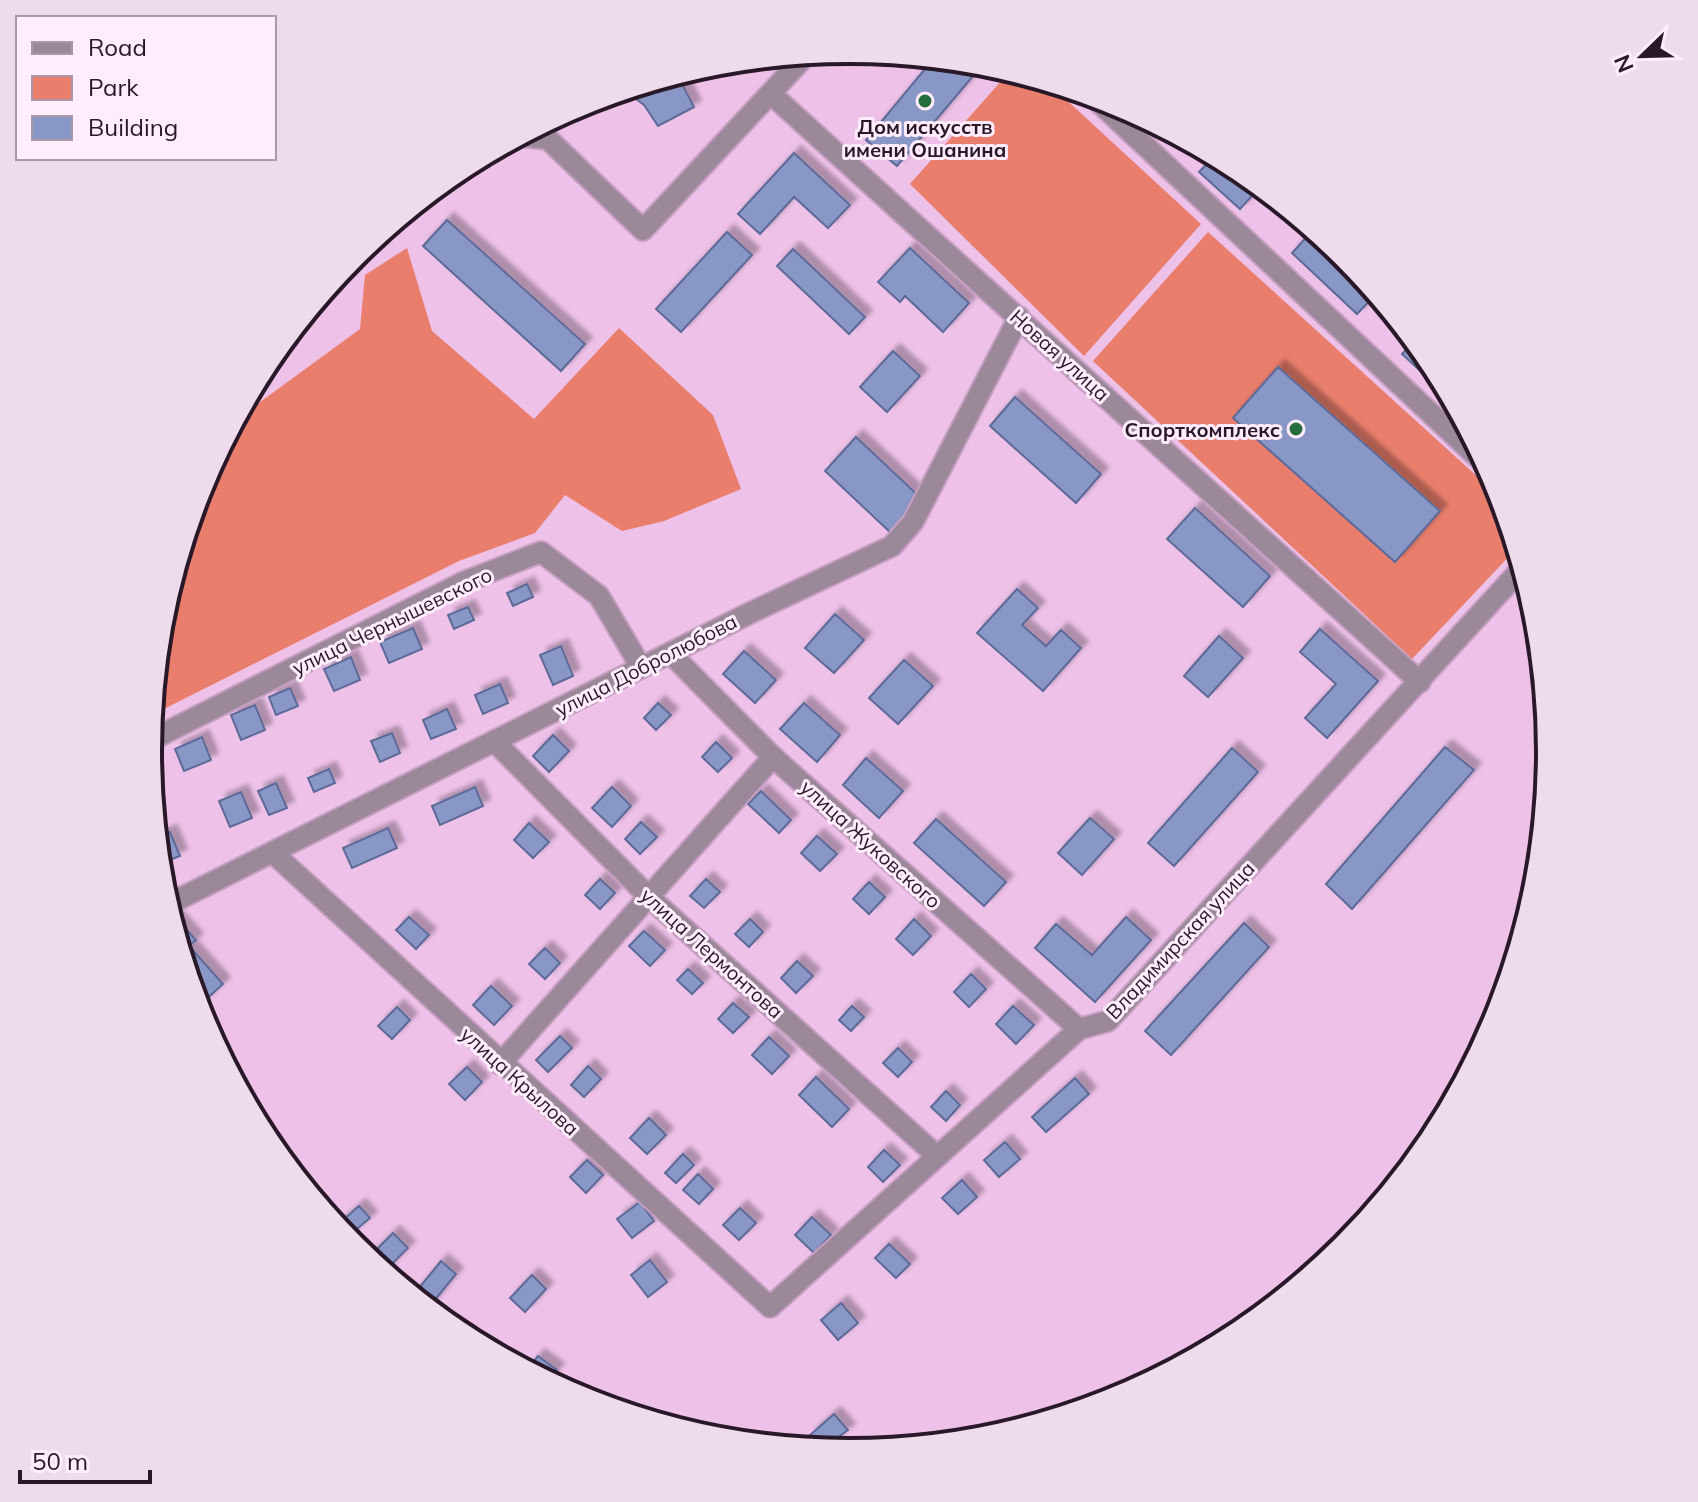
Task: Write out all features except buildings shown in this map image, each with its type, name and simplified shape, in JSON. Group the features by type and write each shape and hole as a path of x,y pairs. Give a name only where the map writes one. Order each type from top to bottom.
{"street":[{"path":"539,138 548,139 643,230 796,66"},
{"name":"Новая улица","path":"771,94 1420,682"},
{"path":"1115,117 1463,444"},
{"name":"улица Добролюбова","path":"178,899 641,667 892,546 913,522 1019,317"},
{"name":"улица Чернышевского","path":"162,734 464,582 541,552 599,596 641,667"},
{"name":"Владимирская улица","path":"770,1307 1079,1029 1108,1021 1514,577"},
{"name":"улица Жуковского","path":"670,653 773,757 1079,1029"},
{"name":"улица Лермонтова","path":"494,741 650,898 937,1156"},
{"path":"500,1064 773,757"},
{"name":"улица Крылова","path":"273,853 500,1064 770,1307"}],"green space":[{"path":"1001,81 1065,98 1201,224 1084,356 910,184"},
{"name":"Спорткомплекс","path":"1208,232 1480,479 1508,557 1412,659 1093,361"},
{"path":"407,248 432,331 534,419 619,328 713,415 741,489 664,521 622,531 565,495 535,533 459,561 163,710 175,617 185,573 214,488 233,447 255,406 360,329 365,275"}],"place":[{"name":"Дом искусств имени Ошанина","path":"925,101"},
{"name":"Спорткомплекс","path":"1296,429"}]}
